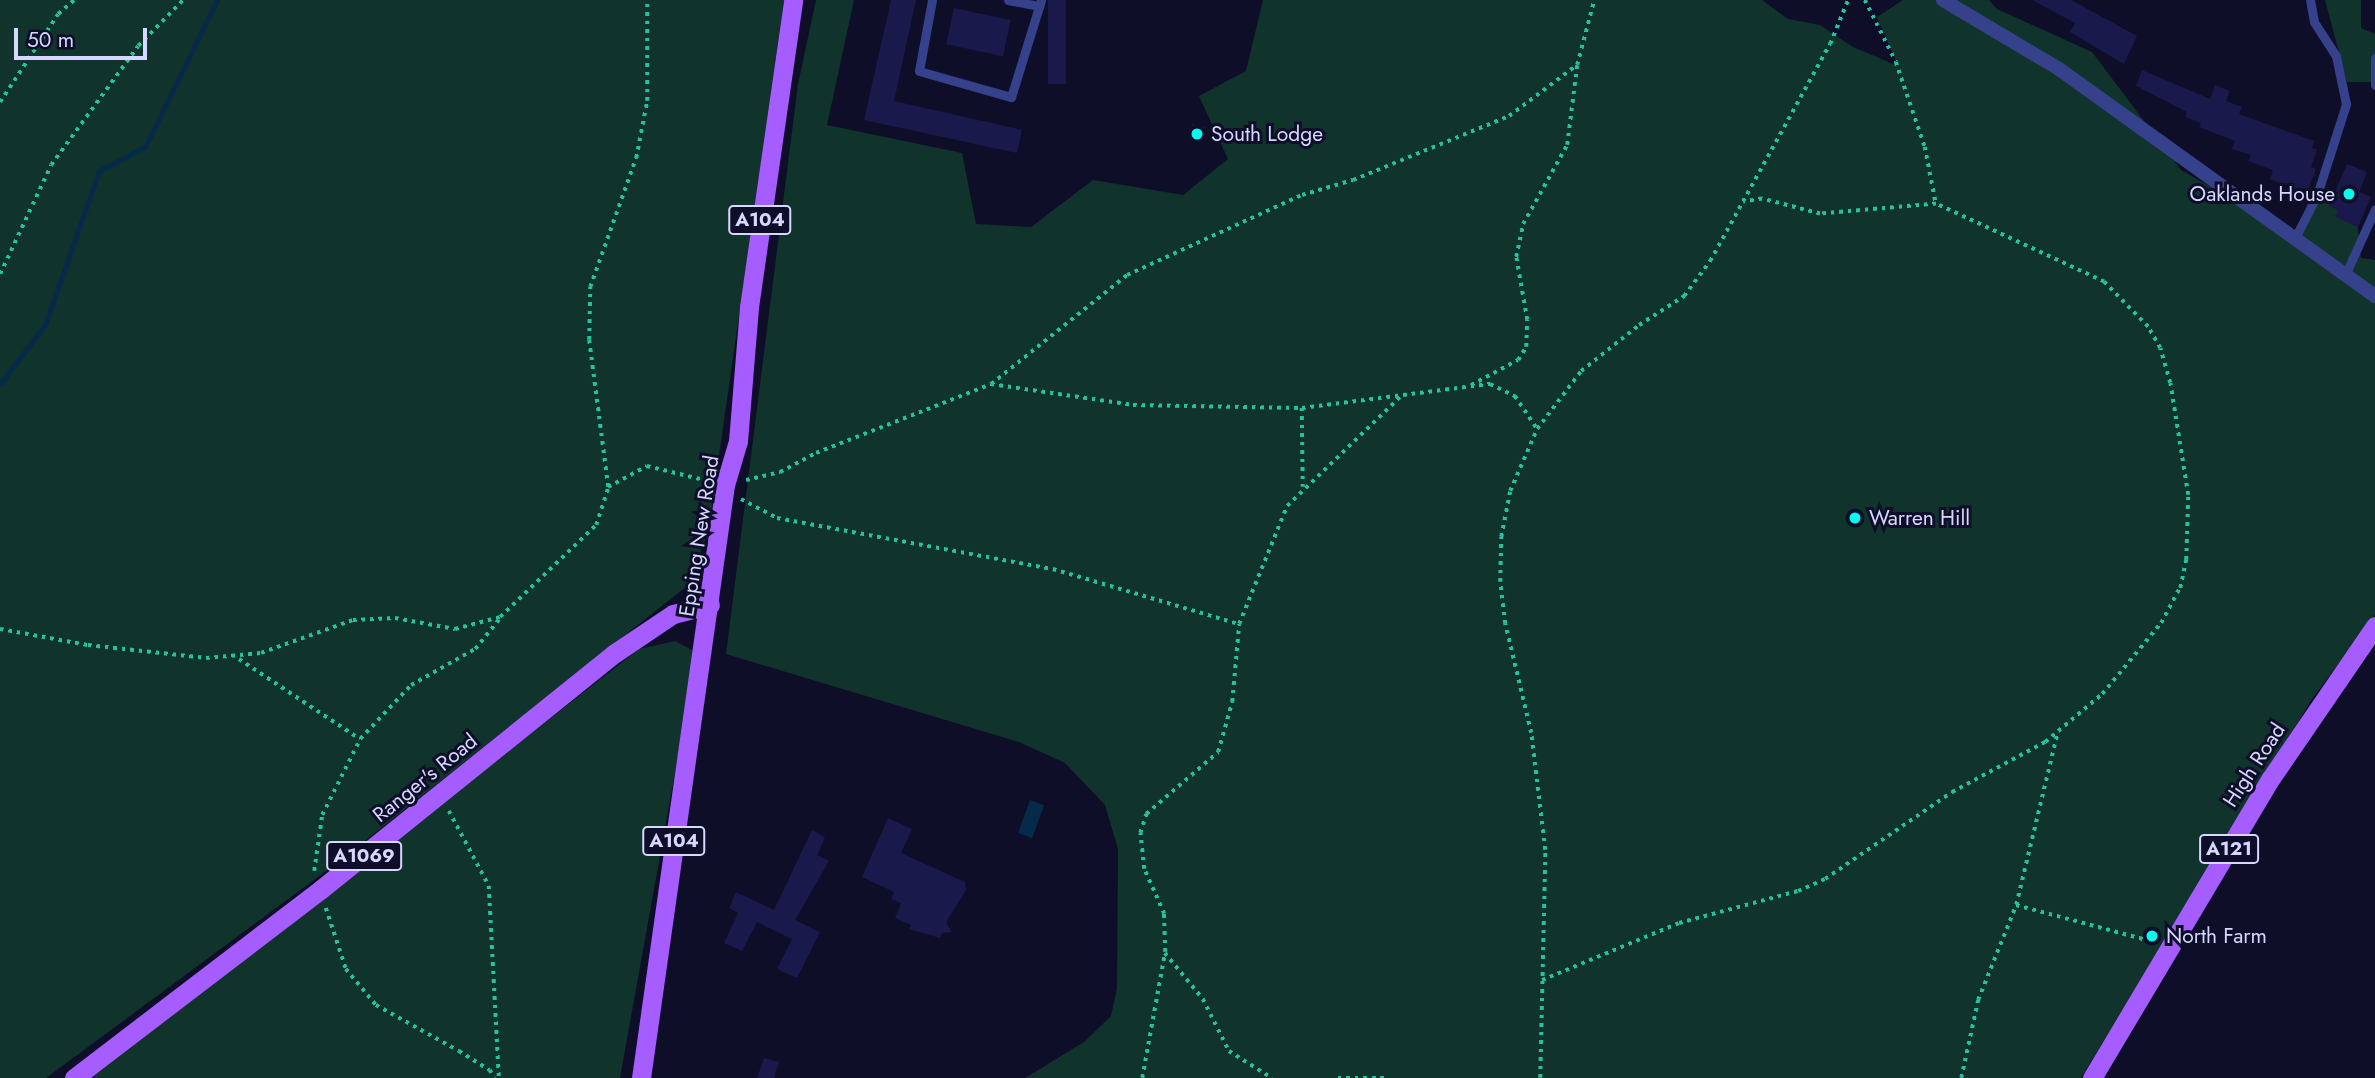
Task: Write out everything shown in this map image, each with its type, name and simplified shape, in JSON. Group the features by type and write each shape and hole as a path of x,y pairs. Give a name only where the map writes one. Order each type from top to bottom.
{"main road":[{"name":"Epping New Road","path":"641,1078 725,485 738,441 754,267 793,0"},
{"name":"Ranger's Road","path":"74,1078 320,890 615,653 673,614 710,605"},
{"name":"High Road","path":"2092,1078 2271,778 2371,639"}],"street":[{"path":"1943,0 2059,69 2375,296"}],"lane":[{"path":"932,0 919,71 1011,97 1040,3 1008,0"},
{"path":"2295,238 2318,195 2346,104 2336,56 2314,22 2310,0"},
{"path":"2375,58 2375,85"},
{"path":"2346,273 2375,209"}],"path":[{"path":"0,102 58,14 74,0"},
{"path":"0,274 51,165 138,46 183,0"},
{"path":"0,628 88,645 238,658 353,620 395,618 454,629 500,617 596,525 608,487 589,340 590,287 636,159 646,101 647,0"},
{"path":"1466,388 1518,360 1526,347 1527,320 1516,257 1523,225 1567,145 1577,65 1594,0"},
{"path":"1540,1078 1545,850 1531,733 1500,582 1501,537 1510,491 1537,429 1581,371 1639,325 1684,296 1743,202 1830,44 1848,0"},
{"path":"1865,0 1896,62 1925,147 1936,204"},
{"path":"725,485 780,472 816,453 991,384 1127,275 1302,195 1353,180 1509,116 1577,65"},
{"path":"1542,980 1679,923 1798,891 1825,879 1952,792 2012,764 2057,732 2102,694 2161,623 2180,588 2186,560 2188,495 2170,383 2160,348 2148,327 2104,282 1936,204 1820,214 1762,199 1743,202"},
{"path":"991,384 1133,405 1302,408 1490,384 1514,396 1537,429"},
{"path":"1142,1078 1165,952 1164,914 1144,869 1140,833 1146,814 1160,799 1193,778 1218,752 1232,702 1239,624 1287,506 1303,486 1401,396"},
{"path":"1302,408 1303,486"},
{"path":"608,487 647,466 725,485 751,507 777,518 1053,569 1239,624"},
{"path":"238,658 360,738"},
{"path":"1961,1078 1978,1000 2016,905 2057,732"},
{"path":"450,799 449,816 481,864 489,886 499,1078"},
{"path":"2016,905 2152,940"},
{"path":"1165,952 1203,999 1228,1051 1272,1078"},
{"path":"1338,1078 1389,1078"}],"green space":[{"path":"0,0 784,0 708,533 687,586 337,863 46,1078 0,1078"},
{"path":"816,0 854,0 827,125 962,153 976,224 1031,227 1093,180 1183,195 1228,159 1199,96 1246,71 1263,0 1762,0 1788,19 1820,25 1853,47 1898,66 1877,17 1903,0 1989,0 1997,9 2092,52 2181,170 2296,236 2328,189 2355,202 2361,258 2375,260 2375,615 2312,699 2081,1078 1025,1078 1084,1042 1111,1016 1117,988 1118,849 1105,805 1065,763 1019,742 726,654 798,84"},
{"path":"2325,0 2361,0 2361,28 2375,34 2375,82 2347,82"},
{"path":"675,641 692,650 694,667 620,1078 90,1078 639,649"}],"water":[{"path":"1030,800 1044,805 1032,838 1018,833"}],"building":[{"path":"891,0 916,0 894,101 1022,130 1017,153 864,120"},
{"path":"1048,0 1066,0 1066,84 1048,84"},
{"path":"2032,0 2071,0 2137,36 2124,64 2070,32 2075,23"},
{"path":"954,8 1011,20 1003,56 946,44"},
{"path":"2142,70 2210,99 2215,85 2230,91 2226,101 2242,107 2239,114 2314,141 2312,148 2317,150 2311,167 2316,169 2307,193 2270,179 2273,170 2248,161 2251,155 2232,149 2235,141 2199,127 2201,123 2185,117 2187,112 2136,86"},
{"path":"1192,124 1206,127 1202,143 1189,140"},
{"name":"Oaklands House","path":"2347,164 2367,172 2359,192 2371,197 2358,227 2335,217 2338,210 2329,206"},
{"path":"888,818 912,829 901,853 965,882 966,890 946,922 952,932 942,933 940,938 909,929 911,925 895,918 901,903 891,899 894,892 862,877"},
{"path":"812,830 825,837 817,855 829,861 795,920 820,932 797,978 777,969 792,939 757,922 742,951 724,943 738,913 729,908 736,892 774,910"},
{"path":"764,1058 779,1062 774,1078 757,1078"}],"waterway":[{"path":"0,384 45,325 99,171 145,147 217,0"}],"place":[{"name":"South Lodge","path":"1197,134"},
{"name":"Oaklands House","path":"2349,194"},
{"name":"Warren Hill","path":"1855,518"},
{"name":"North Farm","path":"2152,936"}]}
